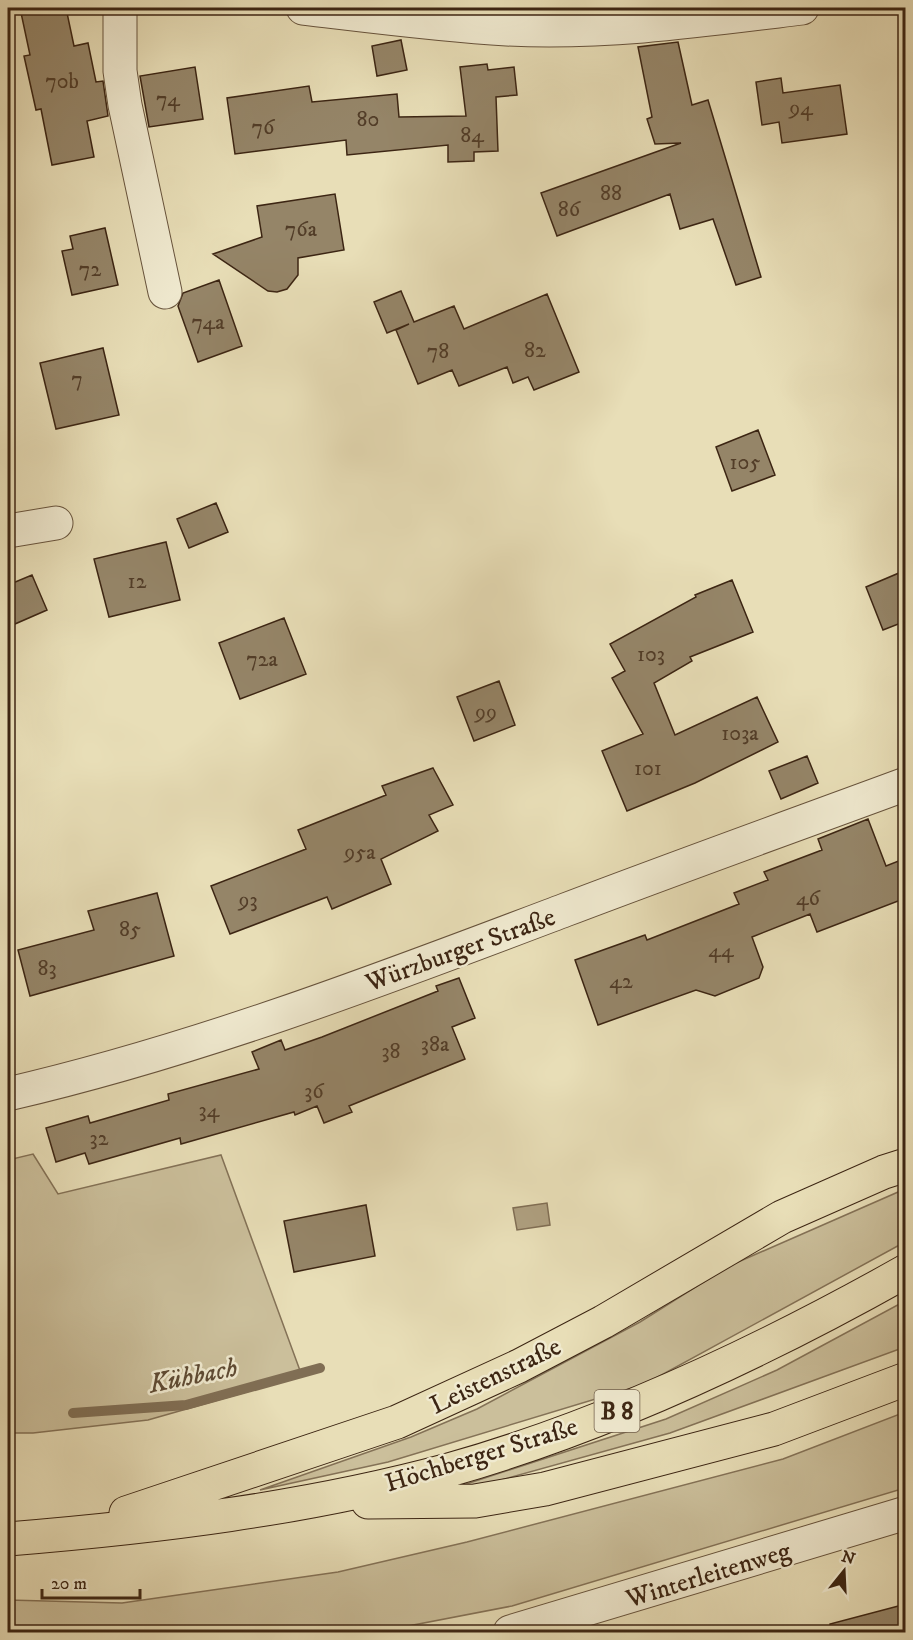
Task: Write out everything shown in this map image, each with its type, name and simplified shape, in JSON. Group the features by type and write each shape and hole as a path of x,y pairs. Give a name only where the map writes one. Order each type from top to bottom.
{"main road":[{"name":"Leistenstraße","path":"61,1534 397,1422 519,1366 603,1322 782,1217 884,1172 906,1165"},
{"name":"Höchberger Straße","path":"61,1534 185,1521 310,1502 449,1469 655,1396 801,1327 906,1271"},
{"path":"310,1502 475,1502 544,1489 774,1429 906,1379"},
{"name":"B 8","path":"8,1539 61,1534"}],"street":[{"path":"120,8 120,71 124,105 165,292"},
{"path":"303,8 417,22 546,29 695,22 802,8"},
{"path":"8,531 56,522"},
{"name":"Würzburger Straße","path":"8,1094 187,1045 413,968 906,784"},
{"name":"Winterleitenweg","path":"510,1632 906,1513"}],"shaded area":[{"path":"486,8 733,8 523,20"},
{"path":"33,1154 58,1194 221,1155 302,1376 148,1420 33,1433 8,1433 8,1160"},
{"path":"905,1189 905,1242 645,1384 388,1462 260,1490 411,1437 477,1409 640,1322 729,1266"},
{"path":"547,1203 550,1225 517,1230 513,1208"},
{"path":"905,1301 905,1347 670,1433 483,1485 457,1487 666,1419 777,1370"},
{"path":"905,1412 905,1488 512,1606 377,1632 8,1632 8,1600 122,1603 338,1572 467,1542 783,1459"}],"building":[{"path":"20,8 66,8 74,46 88,43 96,82 103,81 108,116 87,121 94,157 52,165 41,109 36,110 24,56 30,55"},
{"path":"401,40 407,70 377,76 372,46"},
{"path":"678,42 692,105 708,100 761,277 736,285 713,219 680,229 670,194 557,236 541,193 681,143 655,144 647,119 652,117 638,47"},
{"path":"487,64 488,70 514,67 517,95 496,97 498,151 474,152 474,161 448,162 448,145 347,155 346,140 235,154 227,98 309,86 312,102 397,94 399,117 466,116 460,67"},
{"path":"195,67 203,119 149,127 140,76"},
{"path":"781,78 783,93 840,85 847,134 782,143 779,122 762,125 756,82"},
{"path":"335,194 344,250 298,258 298,275 287,289 277,292 268,291 213,254 262,237 257,206"},
{"path":"105,228 118,285 72,295 62,251 73,249 70,236"},
{"path":"219,280 242,346 198,362 178,306 183,293"},
{"path":"401,291 414,322 454,306 464,329 547,294 579,372 534,390 528,377 513,383 507,367 459,386 452,370 418,384 396,330 409,324 387,333 374,302"},
{"path":"103,348 119,415 56,429 40,363"},
{"path":"758,430 775,475 732,491 716,447"},
{"path":"216,503 228,532 189,548 177,519"},
{"path":"166,542 180,600 109,617 94,559"},
{"path":"906,570 906,621 883,630 866,587"},
{"path":"32,575 47,610 8,627 8,585"},
{"path":"732,580 753,632 690,657 692,661 654,683 675,735 757,697 778,742 695,783 627,811 602,751 643,734 612,678 625,671 610,644 696,597 695,595"},
{"path":"284,618 306,674 240,699 219,643"},
{"path":"499,681 515,725 474,741 457,697"},
{"path":"807,756 818,783 781,799 769,771"},
{"path":"433,768 453,805 429,815 438,831 381,859 391,884 332,909 327,897 230,934 211,886 306,849 298,830 386,795 382,786"},
{"path":"868,819 886,866 906,858 906,898 817,932 810,914 752,937 763,967 759,978 715,996 696,990 598,1025 575,960 645,935 647,940 739,904 734,893 768,880 764,872 822,850 818,839"},
{"path":"157,893 174,956 30,996 18,950 94,930 88,911"},
{"path":"459,978 475,1018 452,1027 465,1059 349,1106 352,1112 324,1123 317,1106 295,1115 294,1112 181,1144 180,1138 89,1164 85,1153 56,1162 46,1128 88,1116 90,1123 169,1100 168,1094 259,1069 252,1052 281,1040 285,1050 322,1037 438,991 436,986"},
{"path":"366,1205 375,1256 294,1272 284,1221"},
{"path":"906,1604 906,1632 831,1632 830,1624"}],"waterway":[{"name":"Kühbach","path":"73,1413 186,1405 320,1368"}]}
